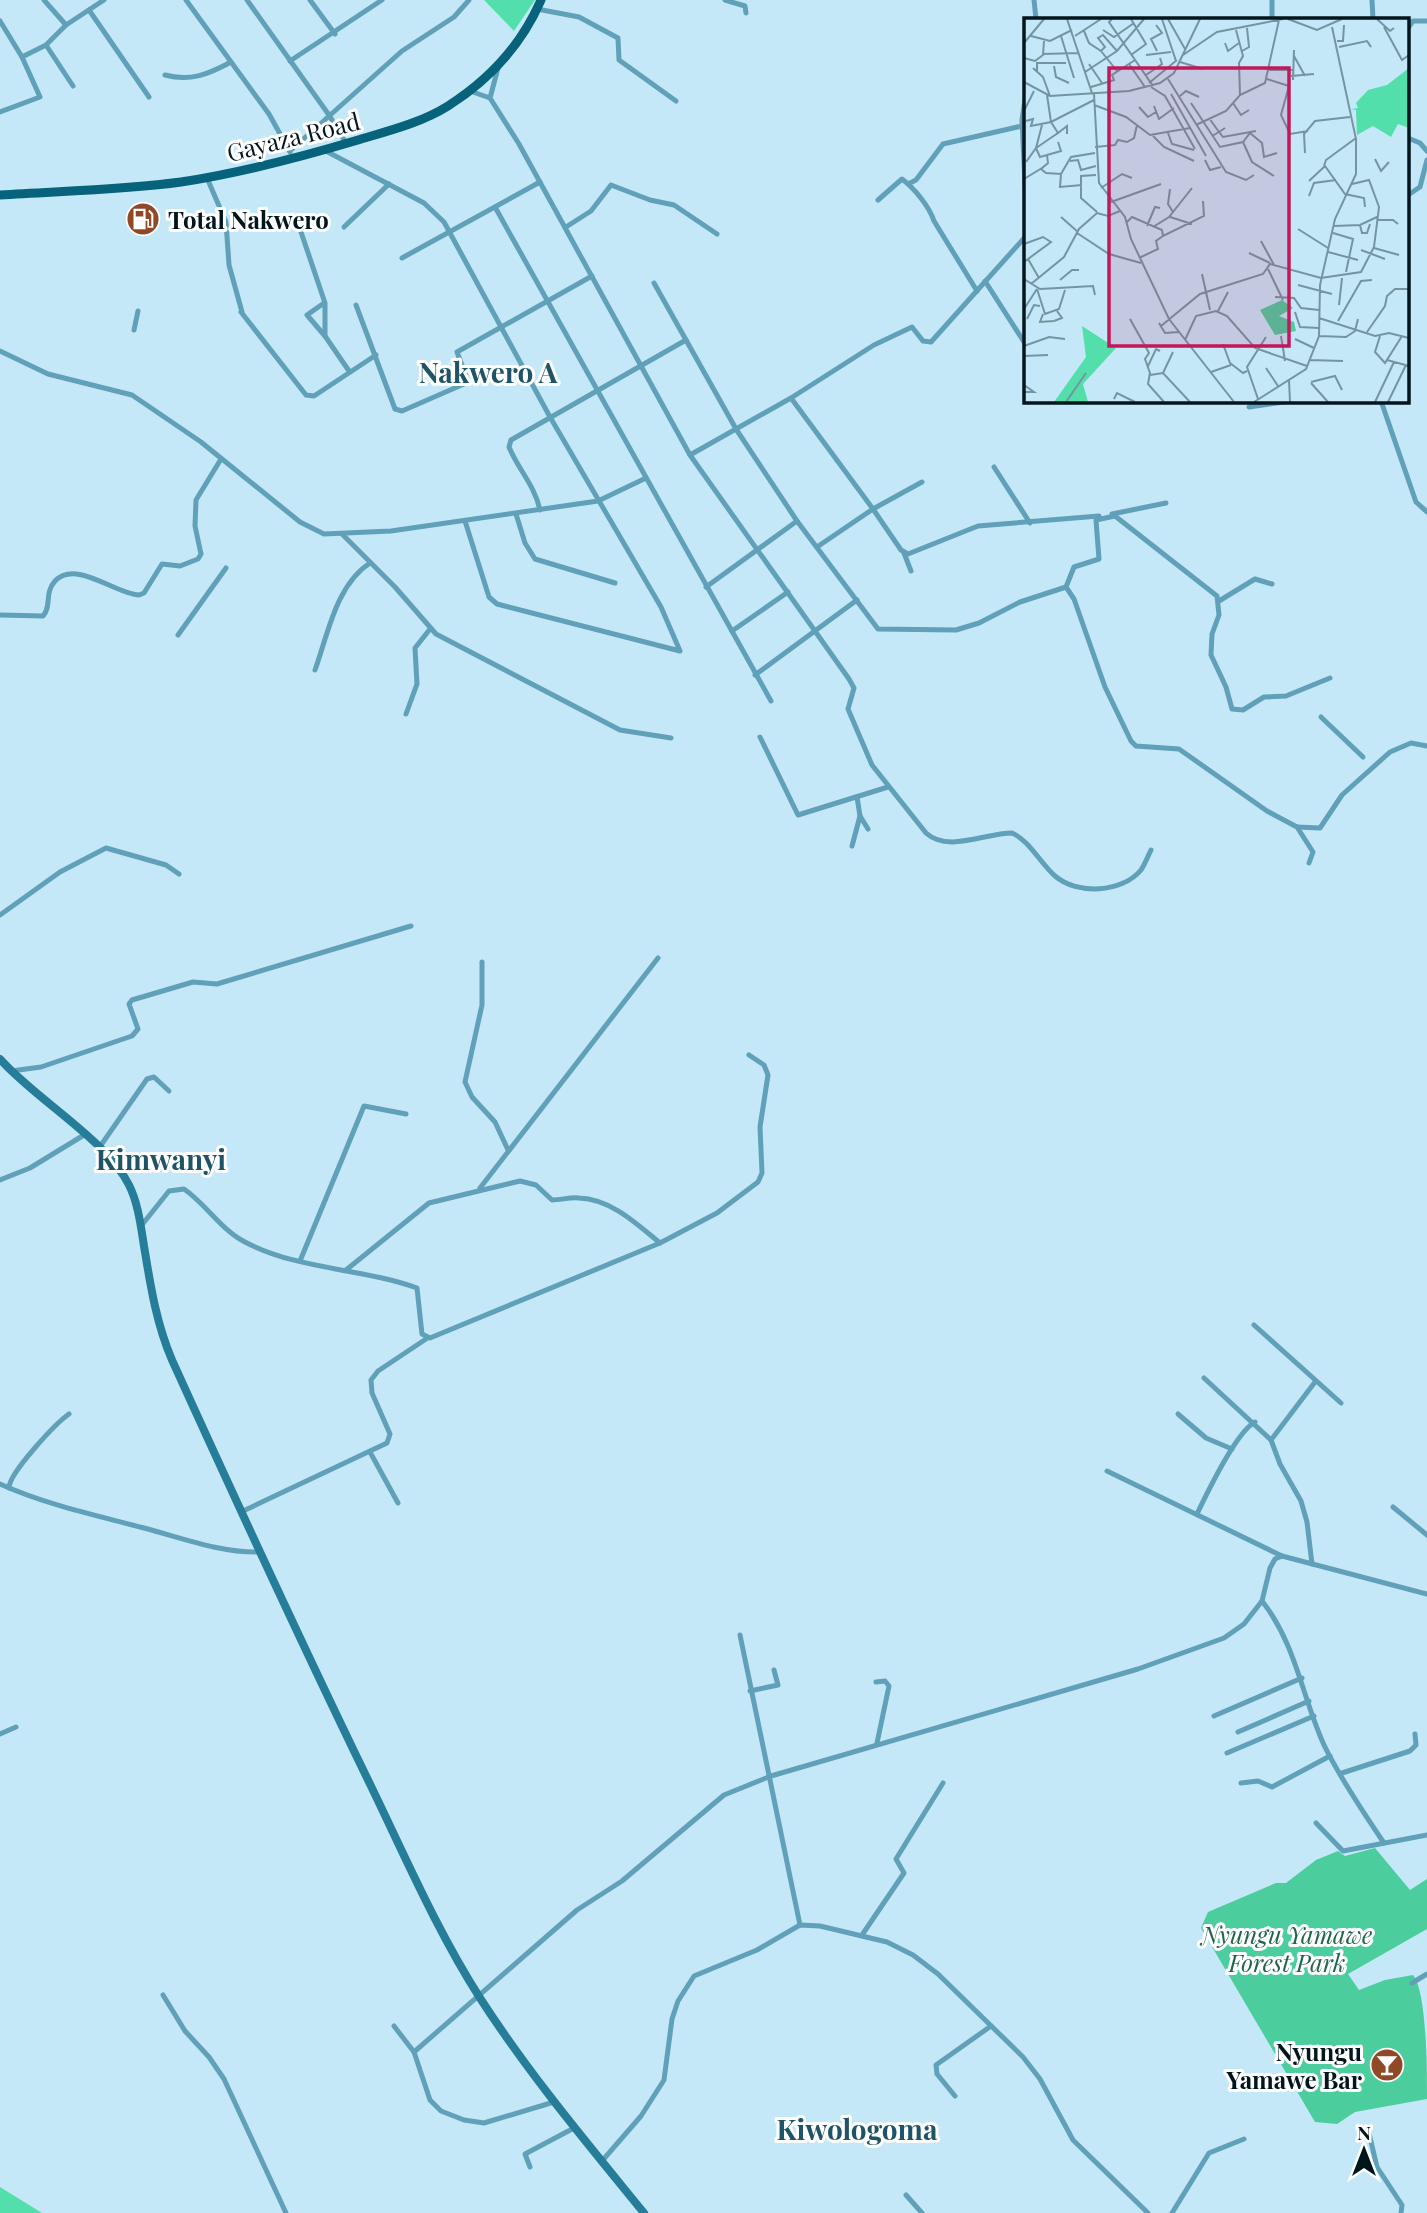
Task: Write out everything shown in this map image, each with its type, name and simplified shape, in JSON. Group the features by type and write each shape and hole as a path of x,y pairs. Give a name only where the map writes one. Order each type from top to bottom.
{"main road":[{"name":"Gayaza Road","path":"0,195 160,184 207,178 290,154 324,150 408,125 446,107 498,68 519,40 539,5"}],"street":[{"path":"44,0 66,25"},
{"path":"22,57 46,46 66,25 104,0"},
{"path":"186,0 269,114 290,154 402,51 454,17 469,0"},
{"path":"247,0 330,115 346,144"},
{"path":"310,0 335,34"},
{"path":"290,61 335,34 374,3 382,0"},
{"path":"725,0 745,6 746,13"},
{"path":"1034,0 1035,18"},
{"path":"1272,0 1272,18"},
{"path":"1372,0 1373,18"},
{"path":"539,5 579,17 618,38 619,59 676,101"},
{"path":"89,10 149,97"},
{"path":"0,21 22,57 40,97 0,112"},
{"path":"1410,25 1413,21 1427,21"},
{"path":"46,46 73,86"},
{"path":"166,75 178,79 197,78 231,62"},
{"path":"490,98 498,68"},
{"path":"469,90 490,98 566,227 690,455 854,688 848,703 850,715 872,765 933,839 960,841 1012,833 1056,877 1086,889 1115,886 1129,880 1141,869 1151,850"},
{"path":"1024,110 1024,164"},
{"path":"908,184 916,180 943,144 1022,126"},
{"path":"1410,139 1427,150"},
{"path":"324,150 424,204 444,222 550,417 661,607 679,652 497,604 489,597 465,521"},
{"path":"1410,194 1420,187 1427,160"},
{"path":"207,178 226,222 229,265 243,312 306,396 314,396 376,355"},
{"path":"878,200 902,179 908,184 930,208 934,221 977,291"},
{"path":"402,258 540,182"},
{"path":"344,227 389,184"},
{"path":"566,227 591,211 611,185 650,200 674,205 717,234"},
{"path":"495,207 771,701"},
{"path":"301,232 324,303 324,336"},
{"path":"690,455 791,398 874,345 912,327 923,341 931,342 1024,238"},
{"path":"356,305 395,409 402,411 464,384 466,376 457,352 592,276"},
{"path":"985,281 1024,342"},
{"path":"654,283 736,429 797,521 878,629 944,632 979,623 1020,602 1066,587"},
{"path":"324,303 307,314 349,371"},
{"path":"134,330 138,311"},
{"path":"540,510 536,496 512,454 510,443 550,417 686,341"},
{"path":"0,351 53,376 132,395 221,459 310,529 324,534 465,521 598,501 646,478"},
{"path":"791,398 873,509 904,554 911,571"},
{"path":"1249,407 1283,402"},
{"path":"1381,402 1416,502 1427,512"},
{"path":"0,615 43,616 48,610 47,594 54,582 64,575 79,575 127,594 139,595 144,593 162,564 180,566 198,559 201,554 195,526 196,500 221,459"},
{"path":"994,467 1030,523"},
{"path":"817,547 873,509 922,482"},
{"path":"904,554 914,553 978,526 1090,518 1166,503"},
{"path":"516,514 525,543 535,559 615,583"},
{"path":"1066,587 1074,567 1100,559 1096,520 1115,516 1217,596 1219,601 1211,655 1226,687 1232,709 1243,710 1264,697 1286,696 1330,678"},
{"path":"706,587 797,521"},
{"path":"342,534 395,587 430,629 620,730 671,738"},
{"path":"315,670 347,585 358,570 370,563"},
{"path":"178,635 226,568"},
{"path":"1219,601 1255,579 1272,584"},
{"path":"1066,587 1074,599 1105,687 1136,746 1179,749 1267,811 1297,827 1320,828 1342,796 1390,752 1410,743 1427,746"},
{"path":"732,631 788,592"},
{"path":"755,675 858,600"},
{"path":"406,714 417,684 415,648 430,629"},
{"path":"1321,717 1363,757"},
{"path":"760,737 798,815 887,786"},
{"path":"857,797 860,816 868,829"},
{"path":"852,846 860,816"},
{"path":"1297,827 1312,852 1309,863"},
{"path":"0,915 60,872 106,848 166,865 179,874"},
{"path":"11,1071 41,1067 132,1036 138,1029 129,1004 132,1000 193,982 223,982 411,926"},
{"path":"480,1188 658,958"},
{"path":"482,962 482,1005 465,1082 472,1097 495,1122 508,1150"},
{"path":"241,1512 387,1443 390,1434 372,1393 371,1380 378,1371 426,1339 660,1243 717,1213 761,1178 761,1127 768,1075 764,1065 749,1055"},
{"path":"0,1059 99,1149 129,1184 141,1226 156,1315 165,1344 241,1512 385,1815 479,1996 574,2128 644,2213"},
{"path":"99,1149 147,1079 154,1077 169,1091"},
{"path":"300,1261 364,1106 406,1114"},
{"path":"0,1180 30,1168 84,1135"},
{"path":"346,1270 423,1205 480,1188 525,1181 536,1185 552,1200 579,1197 599,1202 616,1210 660,1243"},
{"path":"141,1226 169,1191 180,1188 198,1199 242,1241 300,1261 417,1288 422,1334 426,1339"},
{"path":"1254,1325 1341,1403"},
{"path":"1204,1378 1255,1422 1271,1440 1280,1464 1301,1501 1307,1522 1312,1564"},
{"path":"1271,1440 1315,1382"},
{"path":"1178,1413 1206,1438 1232,1449"},
{"path":"9,1488 9,1482 20,1466 69,1414"},
{"path":"1197,1514 1232,1449 1248,1425 1255,1422"},
{"path":"370,1452 398,1503"},
{"path":"1107,1471 1282,1556 1427,1594"},
{"path":"0,1484 71,1511 238,1552 260,1552"},
{"path":"1392,1507 1427,1535"},
{"path":"414,2052 577,1910 622,1881 724,1796 771,1776 877,1743 1186,1653 1236,1632 1262,1601 1270,1568 1275,1559 1282,1556"},
{"path":"1262,1601 1281,1629 1330,1756 1384,1843"},
{"path":"740,1635 800,1925"},
{"path":"750,1691 778,1685 774,1670"},
{"path":"1213,1716 1302,1678"},
{"path":"876,1682 885,1681 889,1686 877,1743"},
{"path":"1238,1732 1309,1701"},
{"path":"1227,1753 1314,1716"},
{"path":"0,1734 16,1727"},
{"path":"1342,1773 1410,1751 1416,1745 1415,1734"},
{"path":"1241,1783 1258,1781 1272,1787 1330,1756"},
{"path":"863,1935 904,1873 896,1859 943,1783"},
{"path":"1316,1823 1343,1851 1427,1835"},
{"path":"602,2161 641,2116 664,2080 672,2019 685,1987 694,1976 712,1966 757,1950 800,1925 820,1926 863,1935 913,1955 938,1974 1023,2057 1040,2079 1073,2140 1148,2213"},
{"path":"1412,1983 1427,1974"},
{"path":"163,1995 185,2031 209,2057 224,2079 286,2213"},
{"path":"394,2026 414,2052 433,2105 464,2120 496,2120 554,2101"},
{"path":"955,2096 934,2068 991,2026"},
{"path":"530,2167 525,2154 574,2128"},
{"path":"1369,2133 1377,2167 1402,2205 1401,2213"},
{"path":"1172,2213 1209,2153 1244,2138"},
{"path":"906,2195 922,2213"}],"green space":[{"path":"484,0 535,0 514,31"},
{"name":"Nyungu Yamawe Forest Park","path":"1375,1848 1410,1890 1427,1879 1427,1929 1348,1974 1359,1990 1385,1980 1413,1975 1418,1984 1424,2014 1427,2099 1355,2112 1337,2124 1315,2122 1201,1928 1208,1912 1276,1883 1286,1883 1316,1860 1338,1851 1345,1856"},
{"path":"0,2187 42,2213 0,2213"}],"place":[{"name":"Total Nakwero","path":"143,219"},
{"name":"Nyungu Yamawe Bar","path":"1387,2065"}],"district":[{"name":"Nakwero A","path":"488,371"},
{"name":"Kimwanyi","path":"161,1158"},
{"name":"Kiwologoma","path":"857,2128"}]}
